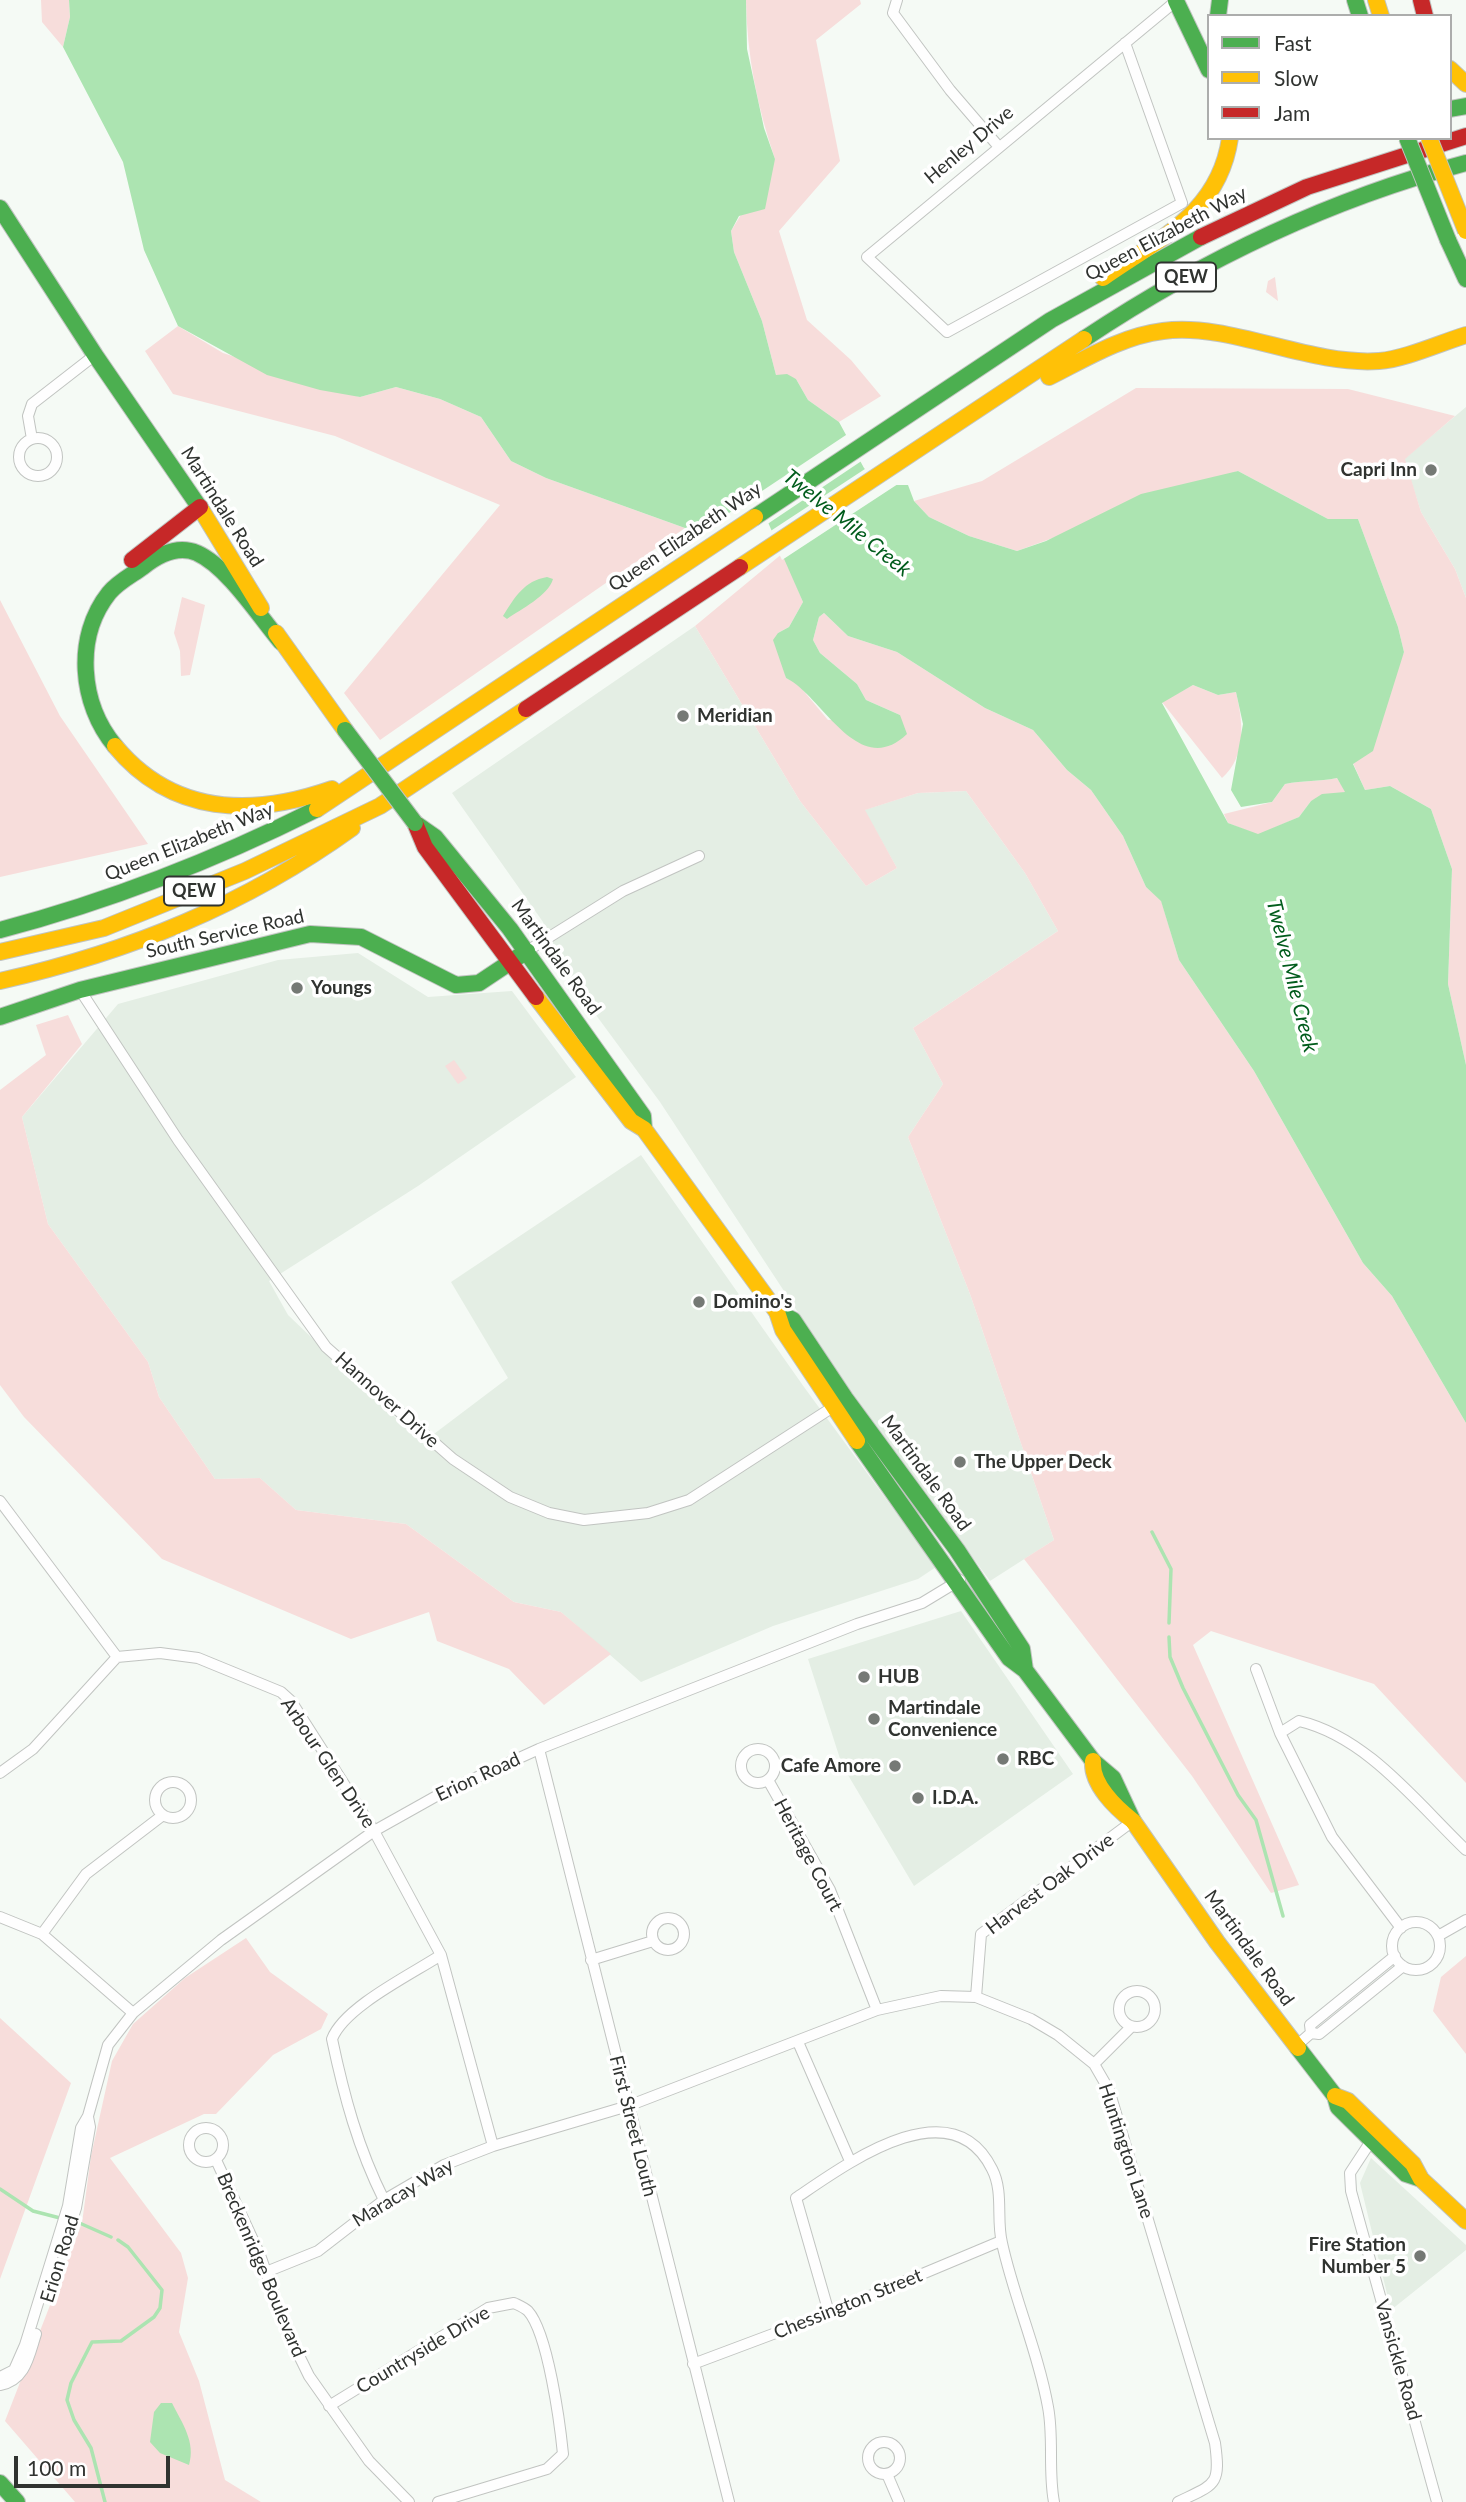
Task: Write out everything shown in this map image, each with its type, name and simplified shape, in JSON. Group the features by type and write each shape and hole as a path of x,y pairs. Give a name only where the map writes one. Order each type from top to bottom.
{"main road":[{"path":"1177,0 1207,66"},
{"path":"1190,0 1207,35"},
{"path":"1452,71 1466,84"},
{"name":"Queen Elizabeth Way","path":"0,930 94,904 233,851 318,809 636,594 1051,320 1217,228 1307,187 1466,136"},
{"path":"1051,320 1095,284 1206,203 1225,173 1230,140"},
{"path":"1408,140 1466,279"},
{"path":"1430,140 1466,231"},
{"name":"QEW","path":"0,953 104,928 245,870 380,806 1100,328 1194,272 1342,205 1414,177 1466,163"},
{"name":"Martindale Road","path":"0,208 95,355 200,507 281,642 415,823 443,846 527,951 643,1116 644,1129"},
{"path":"932,442 1070,365 1111,346 1160,331 1190,329 1320,357 1380,362 1466,335"},
{"path":"200,507 122,570 115,587 98,612 86,648 86,686 107,738 152,781 182,796 201,801 275,804 305,800 384,766"},
{"path":"115,587 157,555 176,550 196,552 214,562 281,642"},
{"path":"0,981 79,962 192,921 314,857 380,806"},
{"name":"Martindale Road","path":"415,823 425,847 631,1121 644,1129 777,1312 783,1330 833,1407 963,1577"},
{"path":"0,919 94,904"},
{"name":"South Service Road","path":"0,1017 80,990 272,941 310,934 360,937 456,985 479,983 527,951"},
{"name":"Martindale Road","path":"777,1312 793,1320 963,1577 1009,1658 1025,1670 1093,1761 1092,1772 1110,1799 1133,1821 1295,2047 1335,2096 1338,2107 1406,2174 1421,2179"},
{"name":"Martindale Road","path":"1335,2096 1348,2101 1413,2164 1421,2179 1466,2221"},
{"path":"0,2483 17,2502"}],"street":[{"path":"897,0 893,13 950,90 999,147"},
{"name":"Henley Drive","path":"1125,43 1182,203 947,332 867,257 999,147 1177,0"},
{"path":"32,439 28,416 32,404 95,355"},
{"path":"527,951 623,891 699,856"},
{"name":"Hannover Drive","path":"80,990 178,1140 326,1347 453,1459 510,1497 550,1513 584,1520 648,1513 689,1500 833,1407"},
{"path":"0,1502 117,1657 33,1749 0,1773"},
{"name":"Erion Road","path":"0,2385 18,2377 25,2367 72,2207 81,2128 88,2116 108,2045 134,2013 220,1940 374,1831 440,1794 539,1749 856,1625 922,1603 963,1577"},
{"name":"Arbour Glen Drive","path":"117,1657 160,1653 198,1658 281,1692 291,1702 374,1831 441,1955 493,2146"},
{"path":"1256,1669 1280,1732 1332,1837 1401,1928"},
{"path":"1280,1732 1299,1721 1314,1725 1357,1747 1466,1850"},
{"name":"First Street Louth","path":"539,1749 729,2502"},
{"name":"Heritage Court","path":"768,1780 830,1890 877,2010"},
{"path":"42,1934 86,1874 163,1815"},
{"name":"Harvest Oak Drive","path":"976,1997 981,1934 1133,1821"},
{"path":"0,1917 42,1934 134,2013"},
{"path":"1438,1936 1466,1920"},
{"path":"1422,1923 1438,1936 1440,1952 1431,1965 1417,1970 1403,1966 1395,1956 1393,1942 1401,1928 1422,1923"},
{"path":"592,1960 653,1941"},
{"path":"384,2200 362,2156 350,2119 332,2039 336,2029 361,2007 441,1955"},
{"path":"1311,2033 1310,2025 1395,1956"},
{"path":"1295,2047 1311,2033 1319,2034 1403,1966"},
{"name":"Huntington Lane","path":"628,2106 877,2010 941,1996 976,1997 1031,2019 1058,2035 1094,2064 1109,2090 1215,2443 1219,2471 1216,2479 1204,2490 1178,2502"},
{"path":"1094,2064 1131,2026"},
{"path":"798,2042 850,2161"},
{"name":"Maracay Way","path":"266,2272 318,2251 384,2200 444,2165 493,2146 628,2106"},
{"path":"830,2313 796,2198 850,2161 918,2133 939,2130 959,2135 982,2154 993,2169 999,2192 1001,2241 1049,2408 1054,2502"},
{"name":"Vansickle Road","path":"1371,2141 1350,2173 1351,2192 1437,2502"},
{"name":"Breckenridge Boulevard","path":"216,2160 266,2272 286,2329 309,2376 369,2461 409,2502"},
{"name":"Erion Road","path":"0,2377 14,2370 64,2236"},
{"name":"Chessington Street","path":"693,2364 830,2313 1001,2241"},
{"name":"Countryside Drive","path":"329,2406 488,2308 514,2303 528,2311 540,2337 559,2406 563,2454 547,2469 438,2502"},
{"path":"887,2474 899,2502"}],"shaded area":[{"path":"41,0 69,0 70,17 63,47 42,22"},
{"path":"746,0 860,0 861,4 816,40 840,161 779,231 807,320 851,360 881,396 839,422 808,400 796,379 776,375 762,321 734,252 731,231 775,159 754,81"},
{"path":"1275,277 1278,301 1266,292 1268,281"},
{"path":"178,326 223,353 360,397 396,387 440,399 481,417 511,461 546,478 685,528 380,740 344,693 500,505 335,436 173,394 145,351"},
{"path":"1136,388 1348,389 1455,416 1405,459 1421,512 1455,569 1466,598 1466,1065 1448,984 1452,869 1431,809 1390,786 1365,790 1353,763 1404,652 1398,627 1358,519 1328,519 1238,471 1017,551 969,536 929,517 914,501 982,481"},
{"path":"1466,407 1466,598 1455,569 1421,512 1404,459"},
{"path":"783,553 803,602 789,627 778,633 786,678 797,683 828,720 900,715 866,700 857,684 820,653 813,640 819,617 824,613 848,636 897,652 985,708 1033,730 1067,770 1091,790 1123,836 1146,887 1161,900 1179,960 1254,1071 1363,1263 1392,1296 1466,1423 1466,1783 1374,1684 1211,1631 1193,1645 1299,1885 1271,1893 1192,1776 1024,1559 1054,1540 970,1294 908,1137 943,1084 913,1028 1058,931 1025,873 966,791 918,793 865,810 897,868 866,886 800,801 695,626"},
{"path":"182,597 205,605 190,675 181,676 180,651 174,633"},
{"path":"0,600 60,716 148,844 0,877"},
{"path":"695,626 800,801 866,886 897,868 864,810 918,793 966,791 1025,873 1058,931 913,1028 943,1084 908,1137 970,1294 1054,1540 990,1581 845,1384 660,1102 554,958 543,922 452,793"},
{"path":"1193,685 1218,695 1236,692 1241,738 1236,760 1222,778 1162,702"},
{"path":"1337,778 1346,792 1311,801 1299,817 1258,835 1228,823 1224,814 1272,802 1285,784"},
{"path":"358,953 428,997 512,991 576,1077 418,1186 269,1281 288,1315 422,1443 508,1378 451,1282 641,1155 804,1387 936,1567 918,1579 773,1626 641,1682 561,1612 514,1602 406,1524 296,1510 260,1478 215,1479 159,1397 148,1362 48,1224 22,1117 118,1004 278,960"},
{"path":"68,1015 82,1044 22,1117 48,1224 148,1362 159,1397 215,1479 260,1478 296,1510 406,1524 514,1602 561,1612 611,1654 544,1705 509,1669 437,1641 429,1612 351,1639 162,1559 24,1417 0,1385 0,1090 46,1055 36,1025"},
{"path":"454,1060 467,1078 458,1084 445,1066"},
{"path":"961,1611 1073,1774 914,1886 842,1765 808,1659"},
{"path":"246,1938 270,1972 328,2014 321,2029 273,2055 216,2114 204,2114 110,2158 181,2253 188,2278 179,2332 199,2381 225,2480 261,2502 75,2502 5,2421 82,2223 91,2156 112,2061 133,2024 185,1978"},
{"path":"1466,1956 1466,2054 1433,2011 1441,1977"},
{"path":"0,2018 71,2083 0,2279"},
{"path":"1371,2158 1466,2245 1466,2250 1391,2310 1360,2183"}],"water":[{"name":"Twelve Mile Creek","path":"69,0 746,0 747,49 764,128 775,159 765,209 739,216 731,231 734,252 762,321 776,375 787,374 796,379 808,400 839,422 864,468 880,485 908,485 914,501 929,517 969,536 1017,551 1046,541 1141,494 1238,471 1328,519 1358,519 1398,627 1404,652 1373,751 1353,764 1365,790 1390,786 1431,809 1452,869 1448,984 1466,1065 1466,1423 1392,1296 1363,1263 1254,1071 1179,960 1161,901 1146,887 1123,836 1091,790 1067,770 1033,730 985,708 897,652 848,636 824,613 819,617 813,640 820,653 857,684 866,700 900,715 907,734 889,746 872,747 857,741 842,730 800,687 786,678 773,640 778,633 789,627 803,602 763,511 685,528 546,478 511,461 481,417 440,399 396,387 360,397 320,390 267,375 178,326 144,250 123,162 63,47 70,17","holes":["1193,685 1218,695 1236,692 1243,724 1231,790 1241,807 1272,802 1285,784 1337,778 1345,792 1322,794 1311,801 1299,817 1258,834 1228,823 1162,703"]},
{"path":"547,577 553,579 546,591 507,619 503,616 526,586"},
{"path":"161,2403 172,2403 184,2425 191,2448 189,2465 160,2453 150,2442 154,2412"}],"pier":[{"path":"849,433 863,460 766,525 761,515 708,527"},
{"path":"868,467 881,481 901,482 782,560 769,532"}],"waterway":[{"path":"1152,1532 1171,1569 1169,1623"},
{"path":"1169,1637 1170,1657 1183,1688 1238,1795 1256,1820 1283,1916"},
{"path":"0,2189 33,2211 60,2218"},
{"path":"75,2221 111,2237"},
{"path":"105,2502 91,2448 74,2420 67,2400 71,2383 92,2342 121,2341 154,2317 160,2308 162,2290 128,2247 118,2240"}],"traffic: fast":[{"path":"1218,14 1220,0"},
{"path":"1355,0 1359,14"},
{"path":"1176,1 1207,66"},
{"path":"1452,109 1466,106"},
{"path":"1408,140 1448,240"},
{"path":"1084,339 1174,284 1268,235 1366,195 1466,163"},
{"path":"0,208 95,355 202,511"},
{"path":"755,517 1051,320 1201,237"},
{"path":"1448,240 1466,279"},
{"path":"115,746 94,711 88,691 86,650 90,630 109,593 155,559 168,552 183,550 197,553 209,560 231,580 281,642"},
{"path":"345,730 415,823"},
{"path":"0,930 82,906 162,878 317,809"},
{"path":"415,823 435,837 510,929 643,1116 644,1129"},
{"path":"0,1017 80,990 310,934 361,937 456,985 479,983 527,951"},
{"path":"777,1312 793,1320 845,1398 957,1550 1022,1649 1025,1670"},
{"path":"857,1441 1009,1658 1025,1670 1093,1761 1113,1778 1133,1821"},
{"path":"1298,2048 1335,2096 1338,2107 1406,2174 1421,2179"},
{"path":"0,2483 17,2502"}],"traffic: slow":[{"path":"1376,0 1380,14"},
{"path":"1452,71 1466,84"},
{"path":"1103,278 1165,236 1200,205 1214,186 1224,164 1230,140"},
{"path":"1430,140 1466,231"},
{"path":"1049,377 1118,343 1163,331 1215,333 1352,361 1379,361 1400,357 1466,335"},
{"path":"740,567 1084,339"},
{"path":"202,511 261,608"},
{"path":"317,809 755,517"},
{"path":"276,633 345,730"},
{"path":"0,952 104,928 245,871 380,806 526,709"},
{"path":"115,746 137,769 162,786 215,804 272,804 332,789"},
{"path":"0,981 94,956 228,903 352,828"},
{"path":"536,997 631,1121 644,1129 777,1312 783,1330 857,1441"},
{"path":"1093,1761 1093,1770 1100,1787 1133,1821 1217,1942 1298,2048"},
{"path":"1335,2096 1348,2101 1413,2164 1421,2179 1466,2221"}],"traffic: jam":[{"path":"1421,0 1424,14"},
{"path":"1201,237 1307,187 1466,136"},
{"path":"132,560 200,507"},
{"path":"526,709 740,567"},
{"path":"415,823 425,847 536,997"}],"place":[{"name":"Capri Inn","path":"1431,470"},
{"name":"Meridian","path":"683,716"},
{"name":"Youngs","path":"297,988"},
{"name":"Domino's","path":"699,1302"},
{"name":"The Upper Deck","path":"960,1462"},
{"name":"HUB","path":"864,1677"},
{"name":"Martindale Convenience","path":"874,1719"},
{"name":"RBC","path":"1003,1759"},
{"name":"Cafe Amore","path":"895,1766"},
{"name":"I.D.A.","path":"918,1798"},
{"name":"Fire Station Number 5","path":"1420,2256"}]}
